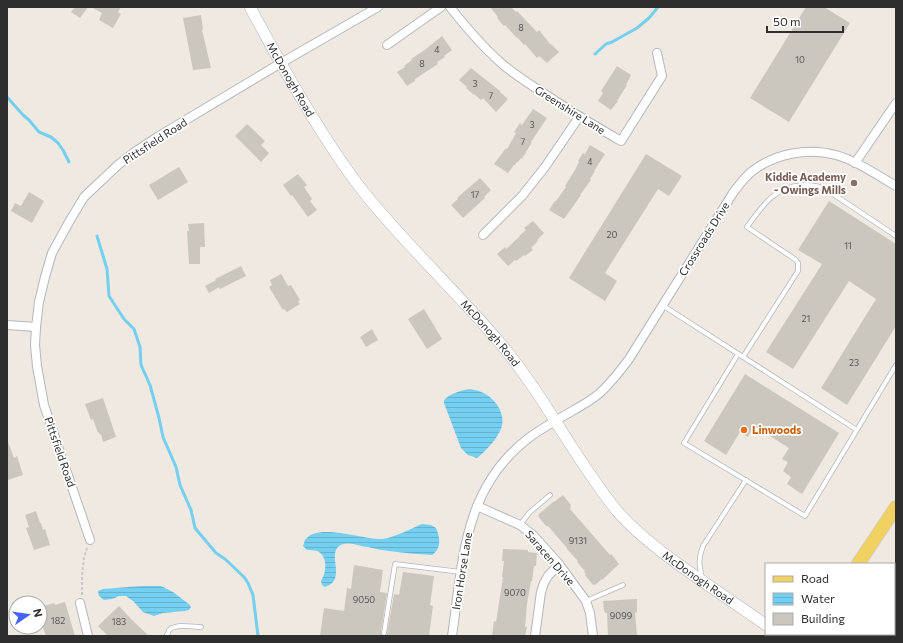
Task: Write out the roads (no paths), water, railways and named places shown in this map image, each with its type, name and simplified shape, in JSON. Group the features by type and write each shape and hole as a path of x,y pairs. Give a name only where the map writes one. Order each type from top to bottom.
{"main road":[{"name":"McDonogh Road","path":"250,7 308,110 351,175 381,213 484,324 502,346 520,369 593,479 608,499 650,544 765,624"},
{"path":"859,563 896,507"}],"street":[{"name":"Pittsfield Road","path":"90,540 44,405 37,366 35,345 36,328 44,277 52,253 84,197 119,164 136,151 158,136 378,7"},
{"path":"387,45 441,7"},
{"name":"Greenshire Lane","path":"450,7 483,46 515,75 579,117 621,141 662,76 657,53"},
{"path":"855,163 896,102"},
{"path":"483,235 522,196 545,167 579,117"},
{"name":"Crossroads Drive","path":"555,421 590,400 611,381 629,358 733,193 741,182 752,172 778,157 800,152 822,152 837,155 855,163 896,186"},
{"path":"7,325 36,328"},
{"name":"Iron Horse Lane","path":"452,636 464,547 477,506 492,476 502,463 515,449 531,436 555,421"},
{"name":"Saracen Drive","path":"477,506 520,525 533,535 559,564 586,601 593,627 593,636"},
{"path":"535,636 541,592 544,583 559,564"},
{"path":"80,603 88,636"}],"lane":[{"path":"743,357 798,271 798,263 796,260 747,227 766,202 776,194 788,188 798,186 820,186 896,236"},
{"path":"662,305 857,430"},
{"path":"738,354 684,443 805,516 896,365"},
{"path":"703,582 699,555 703,546 746,480"},
{"path":"520,525 529,512 550,495"},
{"path":"384,632 394,564 461,572"},
{"path":"586,601 623,585"},
{"path":"166,636 169,630 174,627 201,627"}],"water":[{"path":"469,389 480,391 491,398 501,412 502,418 501,429 497,437 477,458 468,455 461,448 444,403 444,400 450,396"},
{"path":"422,524 431,525 436,528 439,546 432,555 405,553 352,544 343,544 337,548 335,553 335,578 332,583 325,587 322,585 321,581 325,569 325,560 321,553 313,550 307,550 303,546 305,540 311,535 320,532 341,533 382,539 397,535"},
{"path":"161,586 173,592 191,607 189,610 185,611 163,613 154,616 143,612 126,596 119,596 104,600 99,596 98,591 103,589"}],"waterway":[{"path":"595,54 606,44 637,28 649,18 658,7"},
{"path":"7,97 39,132 51,137 58,143 69,162"},
{"path":"97,236 107,269 109,296 124,319 134,329 140,347 141,365 150,385 163,437 176,467 180,485 191,510 195,528 216,553 225,559 244,577 248,583 253,595 258,636"}],"place":[{"name":"Kiddie Academy - Owings Mills","path":"854,183"},
{"name":"Linwoods","path":"744,430"}]}
